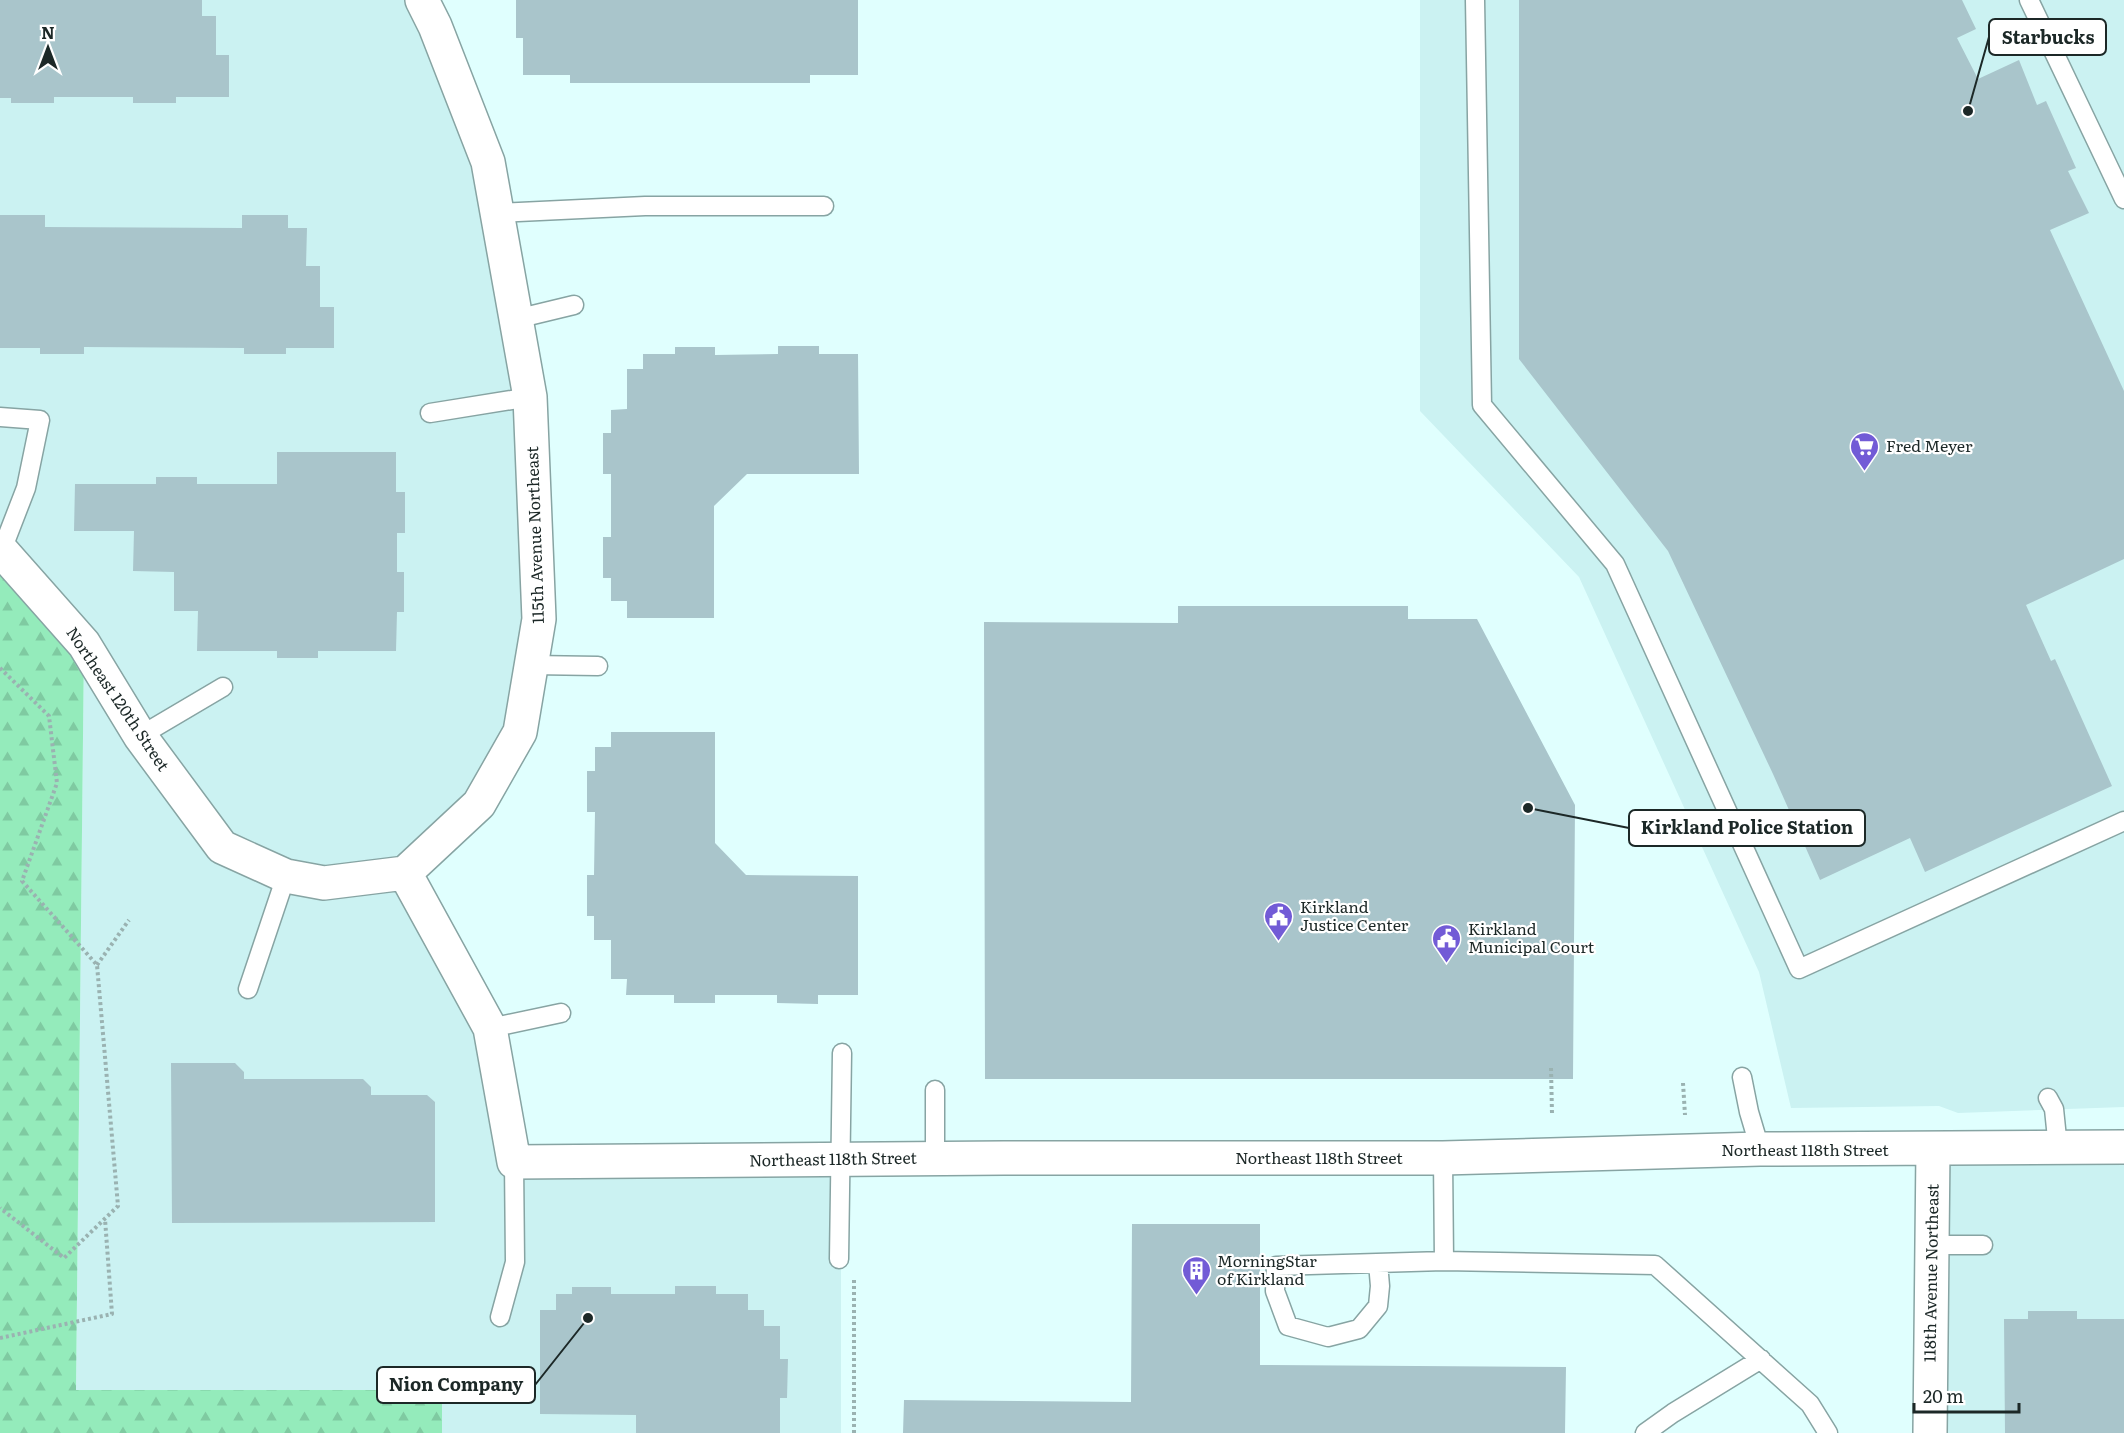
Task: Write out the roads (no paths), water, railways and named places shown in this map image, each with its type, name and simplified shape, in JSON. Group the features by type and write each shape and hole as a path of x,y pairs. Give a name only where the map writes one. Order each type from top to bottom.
{"street":[{"name":"115th Avenue Northeast","path":"405,873 479,804 520,732 540,619 530,397 488,162 435,26 422,0"},
{"name":"Northeast 120th Street","path":"1,549 84,644 140,736 222,847 286,876 324,883 405,873"},
{"path":"405,873 490,1028 514,1162"},
{"name":"Northeast 118th Street","path":"514,1162 935,1158 1443,1158 1760,1149 2124,1148"},
{"name":"118th Avenue Northeast","path":"1930,1433 1933,1149"}],"lane":[{"path":"1475,0 1482,405 1616,564 1799,969 2124,821"},
{"path":"2029,0 2124,199"},
{"path":"497,213 645,206 824,206"},
{"path":"516,319 574,305"},
{"path":"430,413 530,397"},
{"path":"0,417 40,420 26,488 1,549"},
{"path":"532,665 598,666"},
{"path":"140,736 223,687"},
{"path":"248,989 286,876"},
{"path":"490,1028 561,1013"},
{"path":"838,1259 842,1053"},
{"path":"1742,1077 1760,1149"},
{"path":"935,1090 935,1158"},
{"path":"2048,1098 2054,1109 2058,1148"},
{"path":"1443,1158 1444,1261"},
{"path":"500,1317 515,1262 514,1162"},
{"path":"1931,1245 1983,1245"},
{"path":"1378,1263 1380,1286 1378,1306 1359,1329 1328,1337 1288,1326 1275,1291 1276,1266 1444,1261 1655,1265 1810,1404 1828,1433"},
{"path":"1645,1433 1673,1413 1761,1359"}],"place":[{"name":"Starbucks","path":"1968,111"},
{"name":"Fred Meyer","path":"1865,472"},
{"name":"Kirkland Police Station","path":"1528,808"},
{"name":"Kirkland Justice Center","path":"1279,942"},
{"name":"Kirkland Municipal Court","path":"1447,964"},
{"name":"MorningStar of Kirkland","path":"1196,1296"},
{"name":"Nion Company","path":"588,1318"}]}
